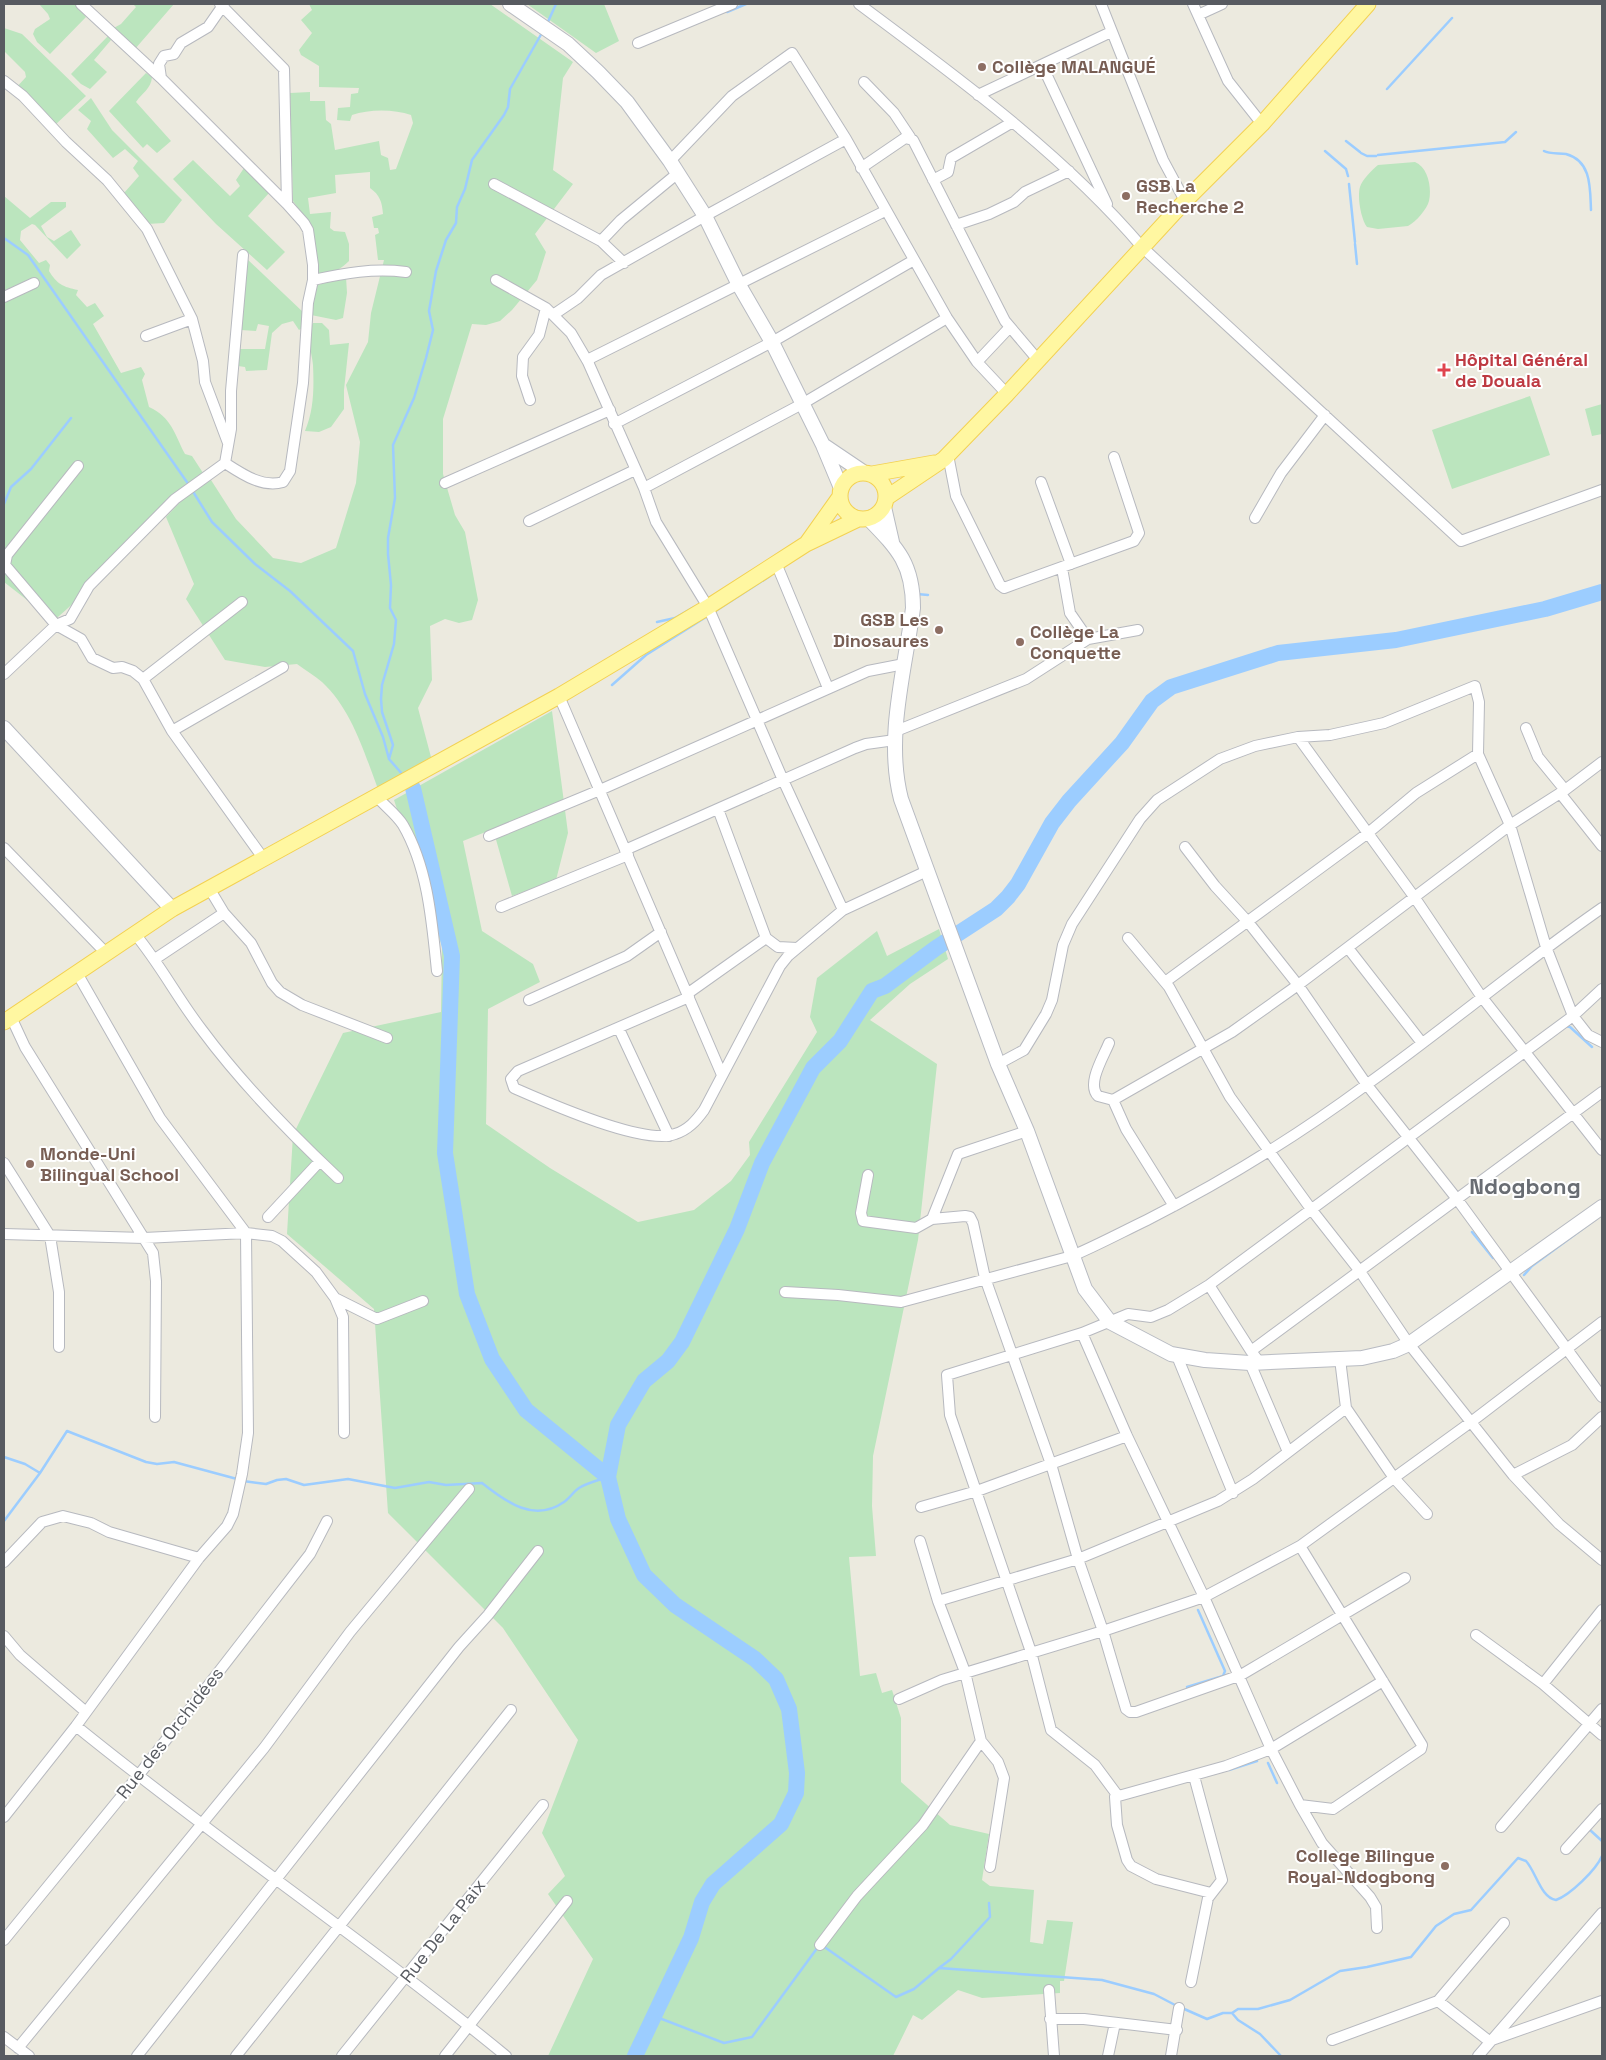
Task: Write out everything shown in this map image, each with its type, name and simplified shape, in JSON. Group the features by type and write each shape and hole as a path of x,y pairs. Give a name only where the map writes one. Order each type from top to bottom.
{"main road":[{"path":"510,4 568,44 627,102 674,167 705,216 739,285 772,342 823,445 840,493 842,508 849,515 863,519 892,543 906,564 913,588 913,608 895,736 898,785 945,924 998,1064 1027,1131 1085,1289 1110,1322 1178,1356 1254,1359 1340,1359 1378,1356 1409,1344 1602,1207"},
{"path":"7,1020 172,909 559,696 708,607 806,544 863,519 878,515 885,503 934,463 948,455 1007,394 1185,200 1262,124 1368,4"},
{"path":"823,445 880,480 885,488 885,503 892,543"},
{"path":"806,544 840,493 846,480 854,474 934,463"},
{"path":"4,728 172,909"}],"street":[{"path":"82,4 161,78 286,204 308,230 312,254 312,280 308,303 303,383 290,470 282,482 270,485 239,472 225,463"},
{"path":"161,78 159,64 164,56 174,54 181,43 208,27 222,4 284,69 286,204"},
{"path":"638,43 732,4"},
{"path":"859,4 978,95 1068,171 1110,209 1142,247 1463,542 1602,490"},
{"path":"1102,4 1111,32 1163,160 1185,200"},
{"path":"1193,4 1228,81 1262,124"},
{"path":"1198,15 1222,4"},
{"path":"978,95 1111,32"},
{"path":"601,241 674,167 732,96 792,53 846,140 947,318 977,362 1007,394"},
{"path":"1042,65 1110,209"},
{"path":"4,81 23,96 66,142 107,180 147,229 192,320 203,360 205,382 228,444"},
{"path":"864,82 894,113 913,140 1010,327 1038,360"},
{"path":"933,180 948,172 951,158 1011,123"},
{"path":"861,168 905,138 910,137"},
{"path":"530,400 522,376 523,357 539,335 550,311 578,298 601,276 705,216 846,140"},
{"path":"956,226 989,214 1014,202 1025,192 1068,171"},
{"path":"494,184 601,241 624,263"},
{"path":"588,362 590,358 885,211"},
{"path":"4,674 56,625 70,619 88,586 176,499 225,463 243,255"},
{"path":"614,424 772,342 914,260"},
{"path":"312,280 356,271 381,269 406,272"},
{"path":"496,280 550,311 571,333 588,362 644,488 656,522 708,607 758,718 783,780 843,910"},
{"path":"4,297 34,283"},
{"path":"644,488 802,404 947,318"},
{"path":"146,336 192,320"},
{"path":"977,362 1010,327"},
{"path":"445,483 610,410"},
{"path":"1255,518 1281,473 1325,415"},
{"path":"948,455 956,496 1000,585 1008,588 1134,541 1139,537 1114,457"},
{"path":"78,466 4,560 7,570 56,625 76,634 89,655 95,660 113,668 133,671 143,679 172,731 263,858"},
{"path":"528,520 635,470"},
{"path":"1041,482 1067,566 1070,613 1088,639"},
{"path":"776,563 828,688"},
{"path":"143,679 242,602"},
{"path":"501,907 783,780 866,744 895,736 1026,679 1088,639 1138,630"},
{"path":"489,836 600,790 758,718 868,671 904,664"},
{"path":"172,731 283,667"},
{"path":"998,1064 1024,1050 1046,1014 1052,1000 1063,945 1072,924 1140,818 1157,800 1220,758 1254,746 1298,737 1330,735 1384,723 1474,685 1479,702 1478,754 1510,825 1546,947 1573,1016 1588,1035 1602,1042"},
{"path":"559,696 722,1075"},
{"path":"1526,728 1538,757 1602,846"},
{"path":"1298,737 1415,898 1481,996 1523,1052 1602,1150"},
{"path":"1165,982 1368,833 1416,794 1478,754"},
{"path":"1109,1043 1097,1071 1094,1088 1098,1096 1112,1100 1232,1032 1348,948 1510,825 1563,792 1602,762"},
{"path":"377,797 402,823 416,856 432,919 437,970"},
{"path":"718,809 766,938 778,946 797,948"},
{"path":"1186,847 1215,886 1248,922 1298,985 1367,1085 1457,1199 1602,1397"},
{"path":"4,848 106,953"},
{"path":"766,938 688,996 619,1029 518,1071 511,1079 512,1085 514,1088 546,1102 636,1134 669,1136 690,1127 698,1119 771,980 788,956 843,910 927,871"},
{"path":"209,888 224,913 251,942 272,983 280,992 302,1005 387,1038"},
{"path":"785,1292 838,1294 901,1302 1072,1256 1174,1206 1270,1152 1367,1085 1546,947 1602,908"},
{"path":"155,958 224,913"},
{"path":"529,1000 628,956 661,932"},
{"path":"135,934 155,958 201,1030 281,1123 338,1178"},
{"path":"1128,938 1165,982 1230,1097 1310,1209 1359,1270 1409,1344 1513,1475 1559,1524 1602,1560"},
{"path":"1348,948 1422,1043"},
{"path":"4,1817 76,1726 199,1558 228,1526 233,1514 242,1474 248,1433 246,1233 160,1118 77,973"},
{"path":"1118,1796 1095,1765 1051,1730 1030,1652 950,1415 947,1375 1082,1333 1131,1314 1151,1317 1168,1310 1209,1285 1573,1016 1602,990"},
{"path":"7,1020 150,1246 155,1262 155,1417"},
{"path":"619,1029 669,1136"},
{"path":"1254,1359 1359,1270 1602,1092"},
{"path":"1112,1100 1126,1129 1174,1206"},
{"path":"932,1220 958,1154 1027,1131"},
{"path":"268,1217 320,1161"},
{"path":"4,1163 50,1236 59,1292 59,1347"},
{"path":"868,1175 861,1213 863,1221 916,1228 932,1220 964,1216 970,1217 973,1223 985,1278 1010,1354 1051,1464 1078,1559 1103,1631 1126,1709 1130,1712 1136,1712 1240,1675 1405,1578"},
{"path":"4,1234 144,1238 246,1233 272,1236 282,1241 316,1272 335,1298 343,1317 344,1433"},
{"path":"1209,1285 1254,1359 1288,1452"},
{"path":"335,1298 377,1319 423,1301"},
{"path":"899,1699 935,1682 1103,1631 1204,1597 1300,1546 1471,1422 1602,1322"},
{"path":"1082,1333 1127,1436 1240,1675 1271,1749 1300,1806 1322,1842 1370,1897 1376,1907 1377,1928"},
{"path":"1178,1356 1233,1493"},
{"path":"1340,1359 1346,1408 1394,1478 1427,1514"},
{"path":"938,1601 1078,1559 1201,1509 1233,1493 1346,1408"},
{"path":"1513,1475 1572,1445 1602,1417"},
{"path":"921,1506 977,1491 1127,1436"},
{"path":"18,2048 264,1748 350,1632 469,1489"},
{"path":"4,1562 42,1522 63,1516 83,1520 110,1532 199,1558"},
{"name":"Rue des Orchidées","path":"4,1940 138,1776 310,1554 327,1521"},
{"path":"920,1541 938,1601 965,1672 981,1741 998,1762 1004,1778 990,1867"},
{"path":"1300,1546 1421,1742 1421,1749 1333,1809 1300,1806"},
{"path":"136,2056 278,1879 459,1647 488,1615 538,1551"},
{"path":"1543,1684 1602,1610"},
{"path":"1476,1635 1543,1684 1602,1735"},
{"path":"4,1636 20,1655 86,1712"},
{"path":"1211,1893 1156,1879 1131,1866 1127,1860 1116,1818 1114,1800 1118,1796 1194,1776 1271,1749 1383,1681"},
{"path":"1501,1827 1602,1709"},
{"path":"236,2056 511,1710"},
{"path":"76,1726 201,1824 278,1879 339,1928 407,1977 506,2056"},
{"path":"820,1945 857,1896 923,1825 981,1741"},
{"path":"1191,1982 1206,1904 1211,1893 1221,1883 1222,1876 1194,1776"},
{"name":"Rue De La Paix","path":"342,2056 543,1805"},
{"path":"1566,1850 1602,1809"},
{"path":"445,2056 567,1901"},
{"path":"1478,2056 1489,2041 1602,1913"},
{"path":"1332,2040 1438,2001 1504,1923"},
{"path":"1049,1990 1054,2056"},
{"path":"1438,2001 1489,2041"},
{"path":"1489,2041 1602,2001"},
{"path":"1171,2056 1177,2030 1179,2008"},
{"path":"1050,2019 1084,2019 1177,2030"},
{"path":"1108,2056 1115,2023"},
{"path":"4,2037 29,2056"}],"green space":[{"path":"39,4 76,4 86,17 50,54 37,42 33,34 35,29 50,19"},
{"path":"133,4 174,4 135,49 112,29 121,24 136,7"},
{"path":"309,4 490,4 573,62 563,78 553,170 573,184 535,234 546,252 537,280 512,310 500,321 486,325 472,324 443,419 443,474 455,515 465,532 478,600 472,620 459,623 445,619 430,626 432,680 418,708 431,757 378,789 349,718 322,682 297,664 265,667 225,660 186,599 194,584 166,517 185,497 211,480 236,519 273,558 301,563 336,548 356,483 360,442 346,385 368,342 371,313 384,260 378,260 375,235 379,233 378,228 374,228 372,217 383,214 382,206 378,196 370,188 370,172 335,175 336,193 308,198 310,214 331,212 330,228 334,231 345,232 349,244 349,261 334,272 317,274 309,224 293,201 290,93 310,92 310,101 325,101 326,120 331,124 335,150 379,141 381,155 388,158 390,170 396,169 413,123 411,115 389,111 359,113 352,115 350,121 337,120 338,108 350,107 351,94 358,93 359,88 319,87 319,66 301,55 299,50 312,33 301,20 312,10"},
{"path":"527,4 604,4 619,41 596,53"},
{"path":"4,28 22,34 86,96 55,125 15,89 26,77 25,72 4,51"},
{"path":"108,36 111,40 94,60 107,72 90,89 81,84 71,74"},
{"path":"146,73 152,77 151,81 148,88 136,102 171,141 157,153 147,144 143,148 109,111"},
{"path":"91,98 112,130 182,200 164,223 147,224 144,216 124,193 139,176 133,168 138,161 125,149 113,158 87,129 91,121 78,110"},
{"path":"193,160 230,196 240,186 236,180 244,168 269,193 248,216 285,252 267,270 216,224 173,179"},
{"path":"1415,162 1423,168 1428,178 1429,201 1424,211 1408,226 1378,229 1367,227 1359,202 1360,187 1365,178 1378,165"},
{"path":"4,196 30,218 51,202 66,202 66,207 41,226 47,237 54,241 71,230 81,245 67,259 35,225 32,224 21,231 20,240 39,263 46,260 50,265 49,271 58,282 78,290 76,295 87,307 95,303 104,316 93,324 121,373 141,367 145,374 142,380 149,407 157,411 168,421 185,454 192,456 205,476 164,511 89,588 50,624 36,607 4,582"},
{"path":"246,258 304,313 302,328 299,330 293,321 282,324 272,333 267,370 246,371 245,367 238,366 239,349 265,349 269,326 258,324 256,331 241,330"},
{"path":"346,277 347,293 343,318 336,320 311,315 314,286"},
{"path":"313,323 322,323 329,330 330,345 349,343 344,409 331,427 319,432 305,431 313,399 313,365 309,333"},
{"path":"1530,396 1550,455 1452,489 1432,430"},
{"path":"1602,404 1602,434 1592,436 1585,409"},
{"path":"552,711 568,833 556,880 512,896 493,829 463,841 482,931 533,964 540,982 488,1009 486,1124 550,1168 638,1222 694,1210 731,1181 750,1155 749,1142 817,1032 810,1017 817,978 877,931 887,956 939,929 948,959 910,984 870,1020 937,1064 918,1240 873,1456 872,1506 876,1556 849,1557 860,1676 876,1673 882,1693 892,1690 901,1718 901,1782 950,1825 989,1834 982,1880 990,1886 1034,1890 1030,1942 1043,1944 1047,1920 1073,1922 1064,1981 1060,1981 1060,1993 982,1998 958,1990 922,2020 913,2015 893,2056 548,2056 593,1959 548,1894 565,1876 542,1833 578,1740 503,1628 388,1513 374,1309 287,1234 293,1135 343,1033 441,1012 442,946 394,800"}],"waterway":[{"path":"547,24 556,4"},
{"path":"727,12 746,4"},
{"path":"1387,89 1452,18"},
{"path":"389,759 393,745 382,712 381,699 382,685 394,644 396,620 390,608 391,585 388,554 388,538 395,498 393,445 414,398 426,358 433,330 429,311 436,271 446,240 456,223 457,207 465,189 472,160 504,115 508,107 510,89 543,31"},
{"path":"1378,155 1505,142 1516,132"},
{"path":"1346,141 1360,152"},
{"path":"1325,151 1346,169 1348,176"},
{"path":"1544,151 1566,154 1581,163 1590,185 1591,210"},
{"path":"1361,153 1367,156 1376,156"},
{"path":"1349,184 1355,242"},
{"path":"4,238 28,255 189,485"},
{"path":"1355,244 1357,264"},
{"path":"4,504 11,487 31,469 71,418"},
{"path":"192,490 212,522 255,564 290,591 353,651 365,694 383,737 389,759 403,775"},
{"path":"714,612 770,576"},
{"path":"635,2056 691,1938 702,1902 713,1884 781,1824 796,1793 797,1773 789,1709 776,1679 755,1659 675,1605 644,1575 618,1519 608,1477 618,1425 644,1381 668,1361 682,1342 737,1229 762,1163 813,1068 840,1041 872,991 885,986 936,948 996,909 1008,897 1018,884 1052,823 1069,801 1122,743 1152,701 1171,687 1278,653 1396,640 1545,609 1602,592"},
{"path":"917,594 928,595"},
{"path":"657,622 675,618 694,607"},
{"path":"612,685 646,655 706,617"},
{"path":"413,788 452,956 445,1153 467,1294 492,1359 526,1410 608,1477"},
{"path":"1564,1026 1570,1027 1592,1047"},
{"path":"1524,1275 1532,1266 1596,1219"},
{"path":"1472,1232 1493,1258"},
{"path":"4,1457 25,1464 40,1473 67,1431 146,1462 157,1464 174,1462 237,1479"},
{"path":"4,1521 40,1473"},
{"path":"243,1481 266,1484 286,1479 304,1485 348,1479 395,1488 429,1482 446,1485 482,1483 501,1497 521,1508 542,1511 564,1502 582,1486 608,1477"},
{"path":"1187,1687 1223,1676 1225,1671 1198,1610"},
{"path":"1229,1770 1257,1761"},
{"path":"1268,1763 1277,1783"},
{"path":"1590,1830 1602,1841"},
{"path":"1182,2008 1207,2019 1223,2013 1232,2013 1238,2009 1258,2009 1290,2000 1340,1971 1411,1957 1436,1926 1454,1914 1471,1910 1518,1858 1526,1861 1530,1866 1546,1895 1556,1900 1582,1881 1602,1856"},
{"path":"939,1968 951,1959 990,1917 989,1903"},
{"path":"823,1946 896,1997 914,1989 939,1968 1102,1980 1154,1994 1177,2006"},
{"path":"654,2016 724,2043 752,2037 818,1947"},
{"path":"1232,2013 1238,2020 1260,2034 1281,2056"}],"place":[{"name":"Collège MALANGUÉ","path":"982,67"},
{"name":"GSB La Recherche 2","path":"1126,196"},
{"name":"Hôpital Général de Douala","path":"1444,370"},
{"name":"GSB Les Dinosaures","path":"939,630"},
{"name":"Collège La Conquette","path":"1020,642"},
{"name":"Monde-Uni Bilingual School","path":"30,1164"},
{"name":"College Bilingue Royal-Ndogbong","path":"1445,1866"}],"district":[{"name":"Ndogbong","path":"1525,1186"}]}
